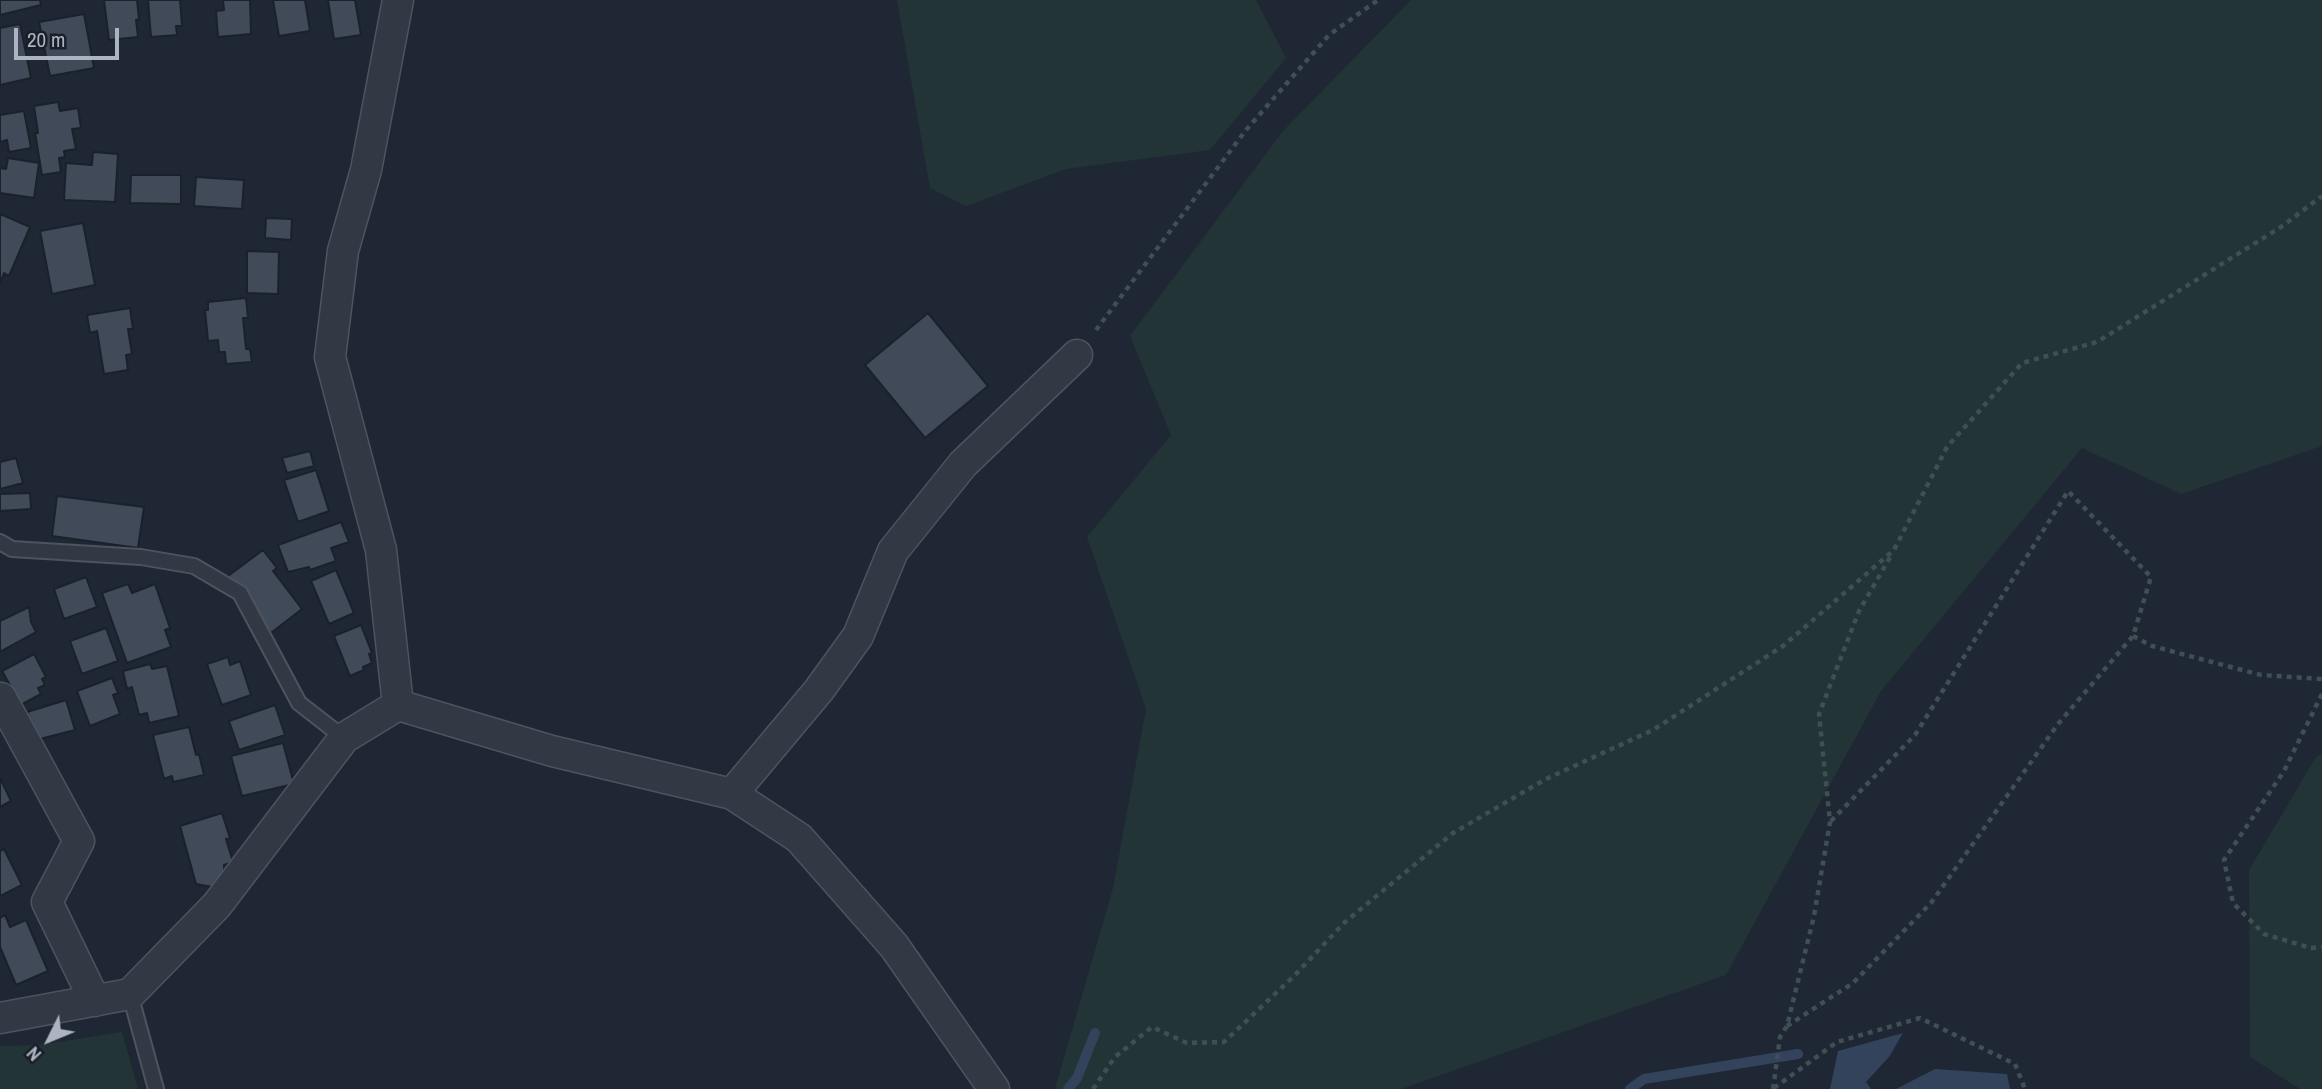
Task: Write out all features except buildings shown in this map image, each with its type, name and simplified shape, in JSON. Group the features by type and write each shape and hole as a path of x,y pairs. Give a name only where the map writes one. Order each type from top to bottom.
{"street":[{"path":"398,0 366,170 343,251 330,357 381,550 398,705"},
{"path":"732,794 819,690 858,636 893,551 963,464 1077,355"},
{"path":"1,698 79,841 47,902 95,1001"},
{"path":"0,1018 130,994 218,905 344,738 398,705 552,751 732,794 799,838 894,946 993,1089"}],"lane":[{"path":"0,542 12,548 141,556 194,566 240,593 299,703 344,738"},
{"path":"130,994 156,1089"}],"path":[{"path":"1077,355 1246,130 1329,35 1378,0"},
{"path":"1773,1089 1780,1037 1787,1027 1814,916 1830,822 1819,713 1859,611 1947,447 2022,363 2097,342 2281,227 2322,196"},
{"path":"1787,1027 1853,984 1931,902 2058,724 2133,636 2151,577 2068,491 1915,735 1830,822"},
{"path":"1093,1089 1115,1057 1152,1027 1187,1043 1224,1042 1293,977 1345,922 1404,870 1453,833 1546,779 1653,730 1693,705 1783,646 1894,550"},
{"path":"2133,636 2152,646 2261,675 2322,678"},
{"path":"2322,694 2284,771 2224,860 2233,903 2264,934 2311,948 2322,947"},
{"path":"1773,1089 1837,1042 1920,1018 2015,1064 2025,1089"}],"shaded area":[{"path":"897,0 1256,0 1286,58 1210,150 1066,169 966,206 930,188"},
{"path":"1411,0 2322,0 2322,446 2181,494 2082,448 1881,691 1726,975 1401,1089 1055,1089 1113,888 1146,709 1087,537 1171,435 1130,336 1283,131"},
{"path":"2322,754 2322,1089 2300,1089 2250,1057 2249,870 2316,757"},
{"path":"122,1032 138,1089 0,1089 0,1046 39,1045"}],"water":[{"path":"1903,1033 1889,1057 1866,1082 1871,1089 1830,1089 1838,1051"},
{"path":"1935,1069 2007,1074 2010,1089 1896,1089"}],"waterway":[{"path":"1068,1089 1077,1078 1095,1033"},
{"path":"1630,1089 1644,1079 1798,1054"}]}
